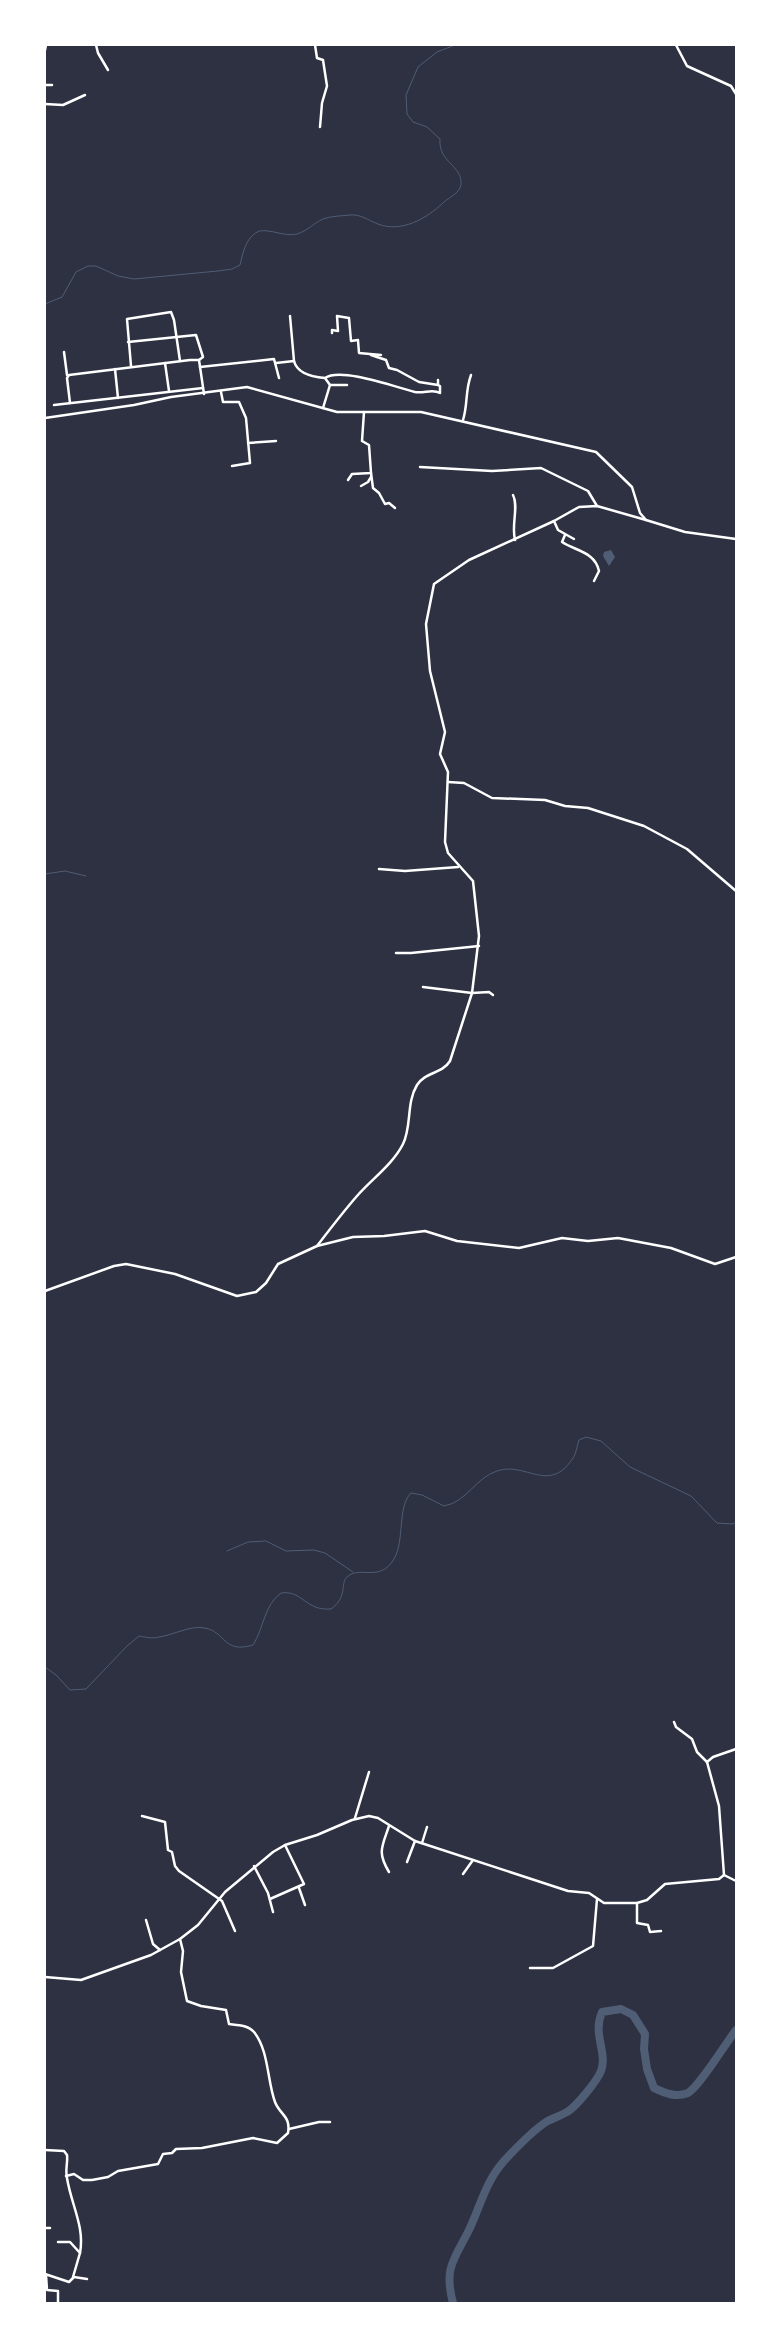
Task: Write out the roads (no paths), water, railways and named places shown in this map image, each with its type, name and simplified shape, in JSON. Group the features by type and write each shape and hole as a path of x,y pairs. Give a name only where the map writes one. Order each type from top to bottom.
{"street":[{"path":"45,50 46,45"},
{"path":"96,45 98,54 108,70"},
{"path":"315,45 317,58 323,60 327,86 322,103 320,127"},
{"path":"676,45 687,66 730,86 736,94"},
{"path":"45,85 52,85"},
{"path":"45,104 63,105 84,95"},
{"path":"131,366 126,322 129,318 171,312 173,314 180,361"},
{"path":"290,316 294,361 296,368 300,372 325,378 333,374 377,381 422,394 435,390 440,392 438,380"},
{"path":"332,332 332,330 338,331 337,316 349,318 352,341 358,340 360,353 386,360 389,368 398,370 419,382 438,385"},
{"path":"67,377 69,375 131,366 199,360 203,358 198,336 128,342"},
{"path":"64,352 70,404"},
{"path":"371,355 381,355"},
{"path":"200,367 274,359 278,378"},
{"path":"199,360 204,394"},
{"path":"276,363 294,361"},
{"path":"165,363 169,391"},
{"path":"115,369 118,398"},
{"path":"463,420 468,403 466,386 471,375"},
{"path":"325,378 330,385"},
{"path":"330,385 347,386"},
{"path":"323,408 330,385"},
{"path":"45,418 134,405 171,397 249,387 336,412 421,412 463,420 596,452 632,487 640,513 646,520"},
{"path":"54,405 203,388"},
{"path":"221,391 223,402 239,402 246,418 250,463 232,466"},
{"path":"364,412 362,441 369,445 373,488 379,493 385,504 389,503 395,508"},
{"path":"248,443 276,441"},
{"path":"420,467 432,468 436,466 492,471 541,468 588,491 596,506"},
{"path":"348,480 352,474 372,474"},
{"path":"361,486 369,481 372,474"},
{"path":"513,494 516,503 512,530 515,540"},
{"path":"317,1246 356,1197 402,1147 407,1134 409,1110 416,1086 427,1076 442,1070 448,1065 472,993 479,930 473,882 458,867 448,853 445,842 448,782 447,769 440,754 445,732 430,671 426,624 433,586 442,577 469,560 515,540 576,508 596,506 685,532 736,538"},
{"path":"554,521 558,530 574,539"},
{"path":"565,535 562,542 584,552 595,562 599,571 594,581"},
{"path":"448,782 464,783 492,798 545,800 565,806 588,808 648,828 686,849 736,890"},
{"path":"379,869 404,871 458,867"},
{"path":"396,953 478,946"},
{"path":"423,987 472,993 488,992 493,996"},
{"path":"45,1291 114,1266 126,1264 175,1274 230,1294 247,1295 263,1286 278,1264 317,1246 353,1237 384,1236 425,1231 457,1241 519,1248 562,1238 588,1241 618,1238 671,1248 715,1264 736,1257"},
{"path":"674,1722 676,1727 692,1740 697,1752 708,1762 720,1814 724,1875"},
{"path":"708,1762 713,1757 736,1749"},
{"path":"355,1818 369,1772"},
{"path":"142,1816 165,1822 168,1850 172,1852 177,1868 220,1899 235,1931"},
{"path":"45,1977 84,1980 160,1950 180,1939 198,1925 220,1899 254,1866 286,1845 318,1835 355,1818 373,1817 422,1844 568,1891 589,1893 604,1903 637,1903 647,1900 665,1884 716,1880 724,1875"},
{"path":"389,1826 380,1853 389,1872"},
{"path":"422,1844 427,1827"},
{"path":"407,1862 415,1841"},
{"path":"270,1899 299,1888 304,1884 286,1845"},
{"path":"463,1874 473,1860"},
{"path":"254,1866 270,1899 273,1912"},
{"path":"724,1875 736,1881"},
{"path":"299,1888 305,1905"},
{"path":"530,1968 551,1968 593,1946 597,1898"},
{"path":"637,1903 637,1923 648,1925 650,1932 661,1931"},
{"path":"146,1920 152,1942 160,1950"},
{"path":"66,2176 74,2174 88,2180 100,2179 118,2171 158,2164 163,2154 172,2153 176,2149 205,2148 253,2138 277,2143 284,2139 289,2129 286,2116 276,2103 263,2047 254,2032 244,2026 229,2024 226,2011 187,2001 181,1972 183,1951 180,1939"},
{"path":"289,2129 319,2122 330,2122"},
{"path":"45,2150 66,2152 68,2157 66,2176 75,2214 82,2231 80,2253 73,2277 69,2282 46,2275 47,2289 58,2292 58,2303"},
{"path":"45,2228 50,2228"},
{"path":"58,2242 70,2242 80,2253"},
{"path":"73,2277 87,2280"}],"water":[{"path":"611,550 615,557 609,566 603,556 604,552"}],"waterway":[{"path":"45,304 62,297 76,272 88,266 96,266 118,276 134,279 232,269 240,265 248,241 259,231 292,235 304,231 323,219 350,215 361,216 378,224 395,227 413,223 429,214 458,191 461,185 461,178 443,154 440,147 440,139 427,127 413,122 407,114 406,95 418,67 437,52 455,45"},
{"path":"45,874 65,871 86,876"},
{"path":"45,1667 56,1675 70,1690 86,1689 139,1636 157,1638 199,1627 212,1630 230,1645 236,1647 253,1645 271,1604 281,1593 300,1597 315,1607 331,1609 340,1600 347,1577 358,1572 376,1572 388,1566 394,1559 397,1551 402,1515 411,1493 422,1495 444,1506 459,1500 489,1474 497,1471 508,1469 546,1476 555,1474 564,1469 573,1458 579,1440 586,1437 601,1441 630,1467 691,1496 717,1523 733,1524 736,1522"},
{"path":"227,1551 248,1542 266,1541 286,1551 314,1550 325,1553 353,1572"},
{"path":"453,2303 449,2282 454,2258 497,2169 535,2130 576,2105 599,2075 603,2064 599,2036 599,2020 602,2012 621,2009 633,2015 645,2034 644,2049 647,2069 654,2088 675,2095 688,2093 693,2089 736,2030"}]}
